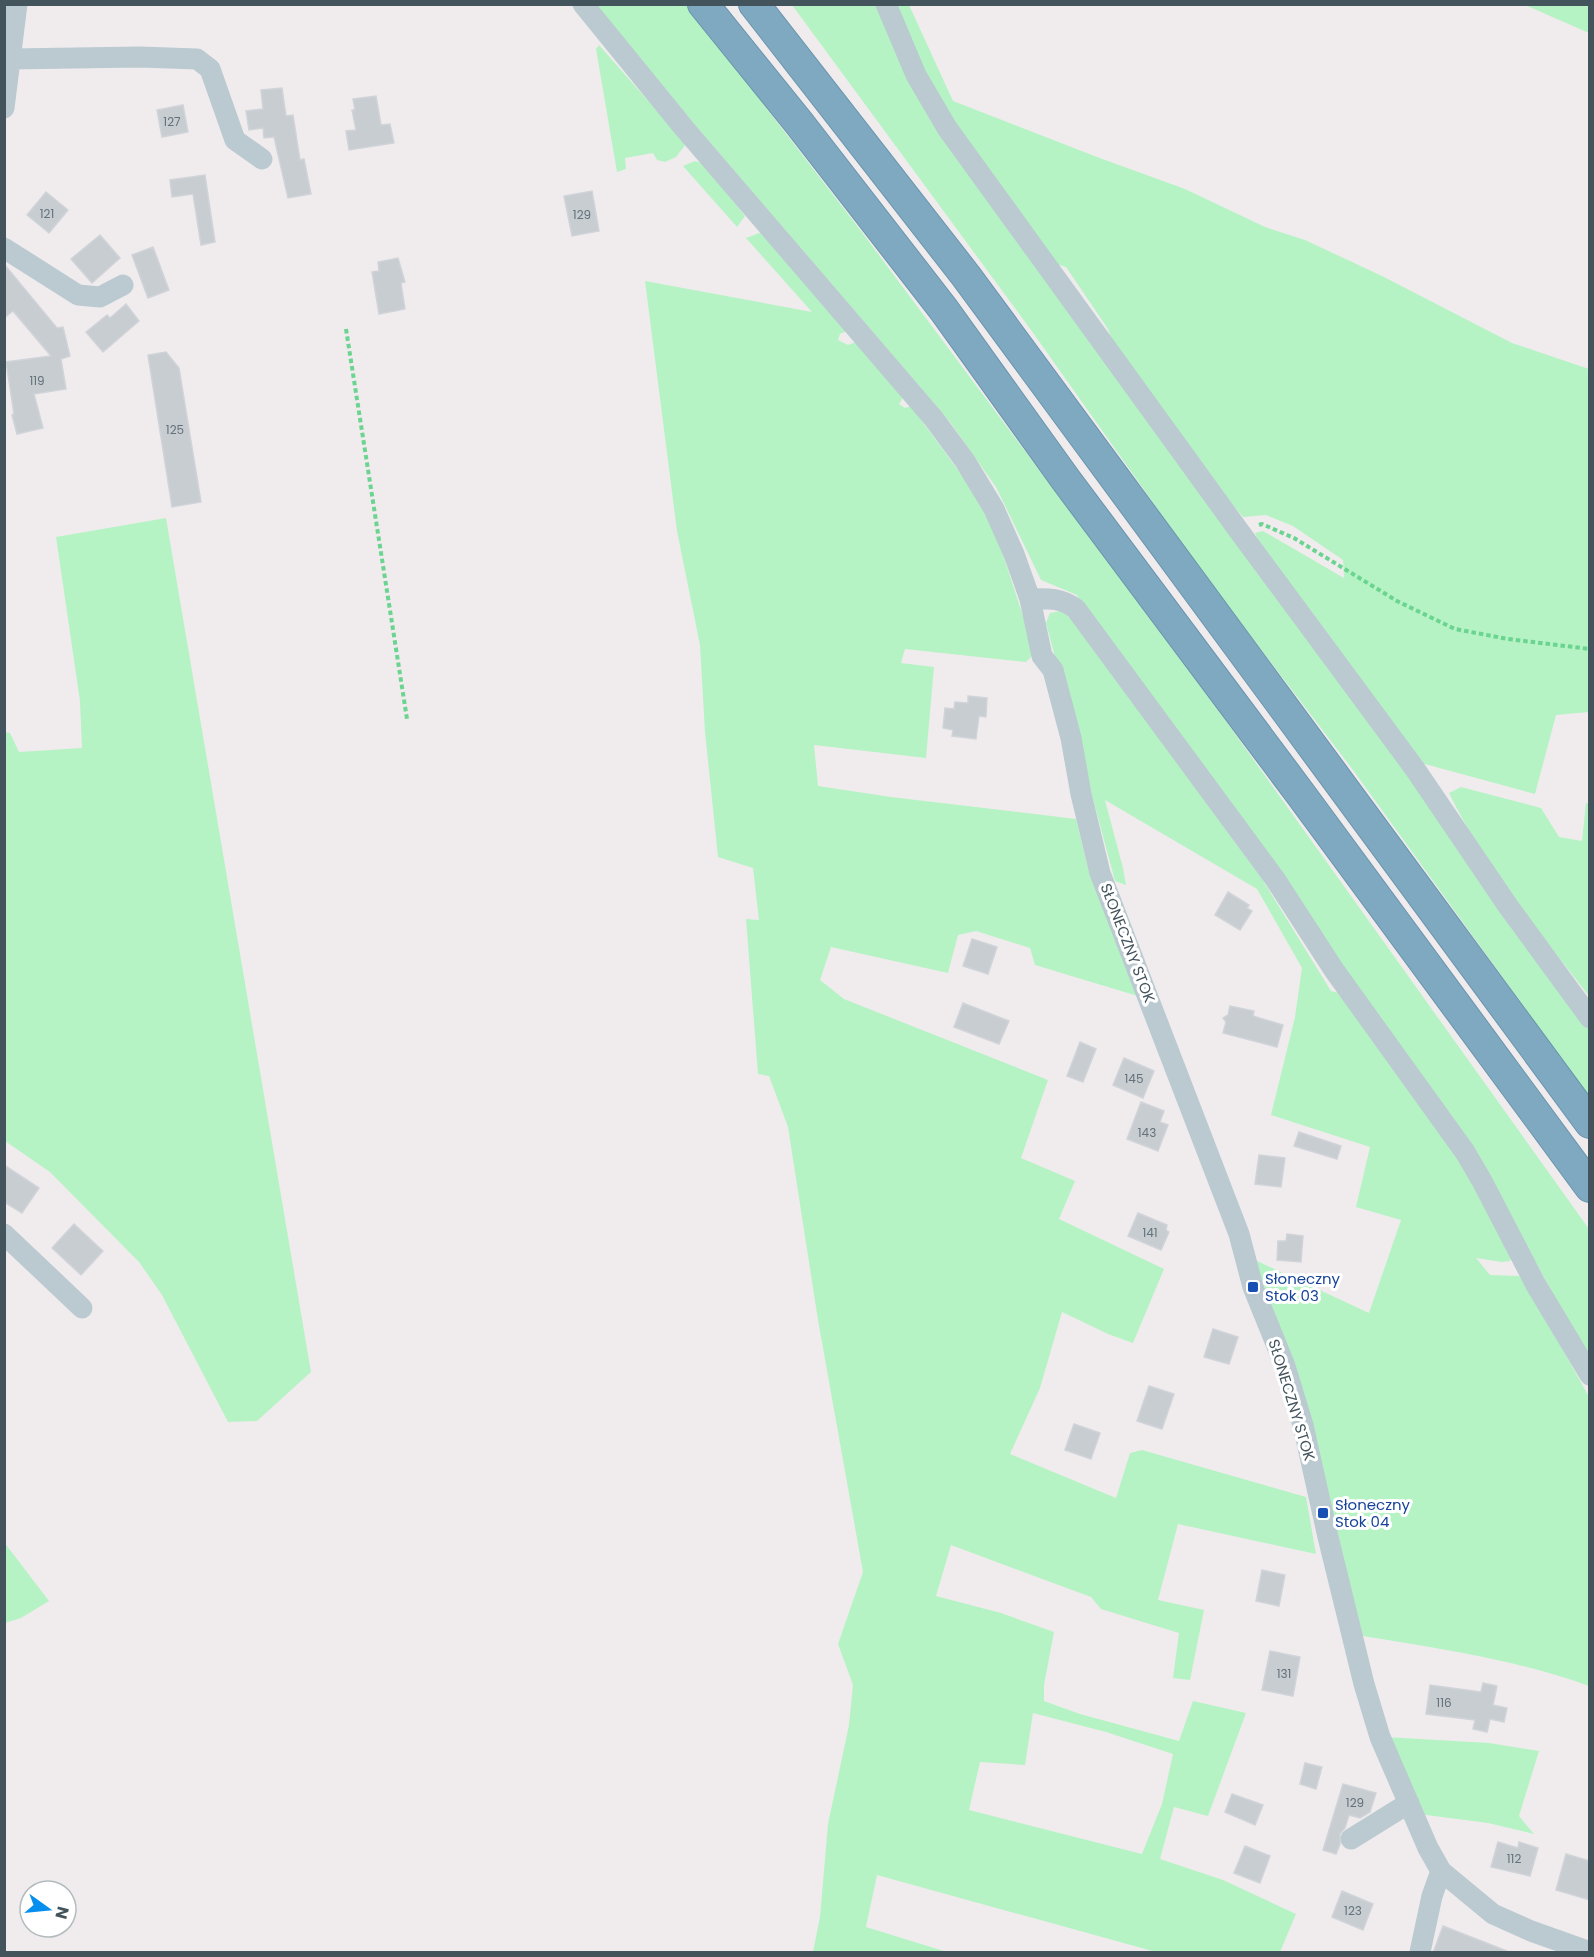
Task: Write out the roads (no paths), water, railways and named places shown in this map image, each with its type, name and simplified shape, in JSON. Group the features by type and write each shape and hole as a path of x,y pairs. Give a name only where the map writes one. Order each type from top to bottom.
{"highway":[{"path":"703,4 944,310 1066,480 1590,1187"},
{"path":"754,4 966,276 1590,1123"}],"street":[{"path":"4,108 17,4"},
{"name":"SŁONECZNY STOK","path":"583,4 669,111 934,419 965,461 993,509 1014,554 1030,599 1042,656 1053,670 1071,738 1081,794 1100,873 1239,1234 1253,1287 1285,1366 1303,1425 1328,1537 1380,1737 1428,1848 1441,1871 1493,1914 1531,1931 1590,1952"},
{"path":"888,9 916,75 947,128 1239,531 1415,769 1508,906 1590,1018"},
{"path":"10,59 197,58 210,69 235,140 262,159"},
{"path":"4,248 78,296 100,297 123,285"},
{"path":"1030,599 1054,598 1067,602 1076,609 1275,879 1334,970 1464,1152 1482,1181 1536,1285 1590,1375"},
{"path":"4,1234 82,1308"},
{"path":"1351,1839 1409,1803"},
{"path":"1420,1953 1432,1896 1441,1871"}],"place":[{"name":"Słoneczny Stok 03","path":"1253,1287"},
{"name":"Słoneczny Stok 04","path":"1323,1513"}]}
